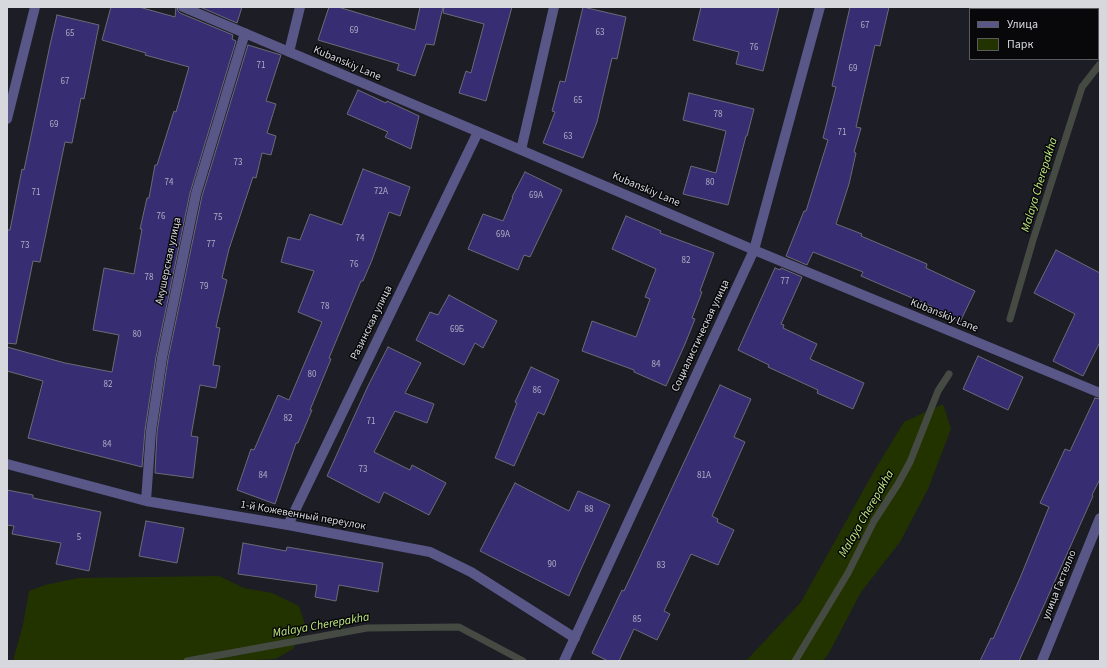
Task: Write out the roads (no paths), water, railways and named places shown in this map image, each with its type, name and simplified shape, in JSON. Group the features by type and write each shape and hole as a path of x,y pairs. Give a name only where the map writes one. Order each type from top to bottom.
{"street":[{"path":"7,119 35,7"},
{"name":"Kubanskiy Lane","path":"183,7 754,250 1100,393"},
{"path":"288,52 300,7"},
{"path":"521,150 554,7"},
{"name":"Социалистическая улица","path":"564,661 754,250 820,7"},
{"name":"Акушерская улица","path":"146,501 151,431 162,358 196,194 245,33"},
{"name":"Разинская улица","path":"288,525 478,132"},
{"name":"1-й Кожевенный переулок","path":"7,464 146,501 288,525 430,552 471,572 575,638"},
{"name":"улица Гастелло","path":"1042,661 1100,518"}],"waterway":[{"name":"Malaya Cherepakha","path":"1010,319 1033,240 1082,87 1100,64"},
{"name":"Malaya Cherepakha","path":"795,661 848,573 874,521 898,484 910,462 938,391 949,374"},
{"name":"Malaya Cherepakha","path":"187,661 367,628 459,627 523,661"}]}
